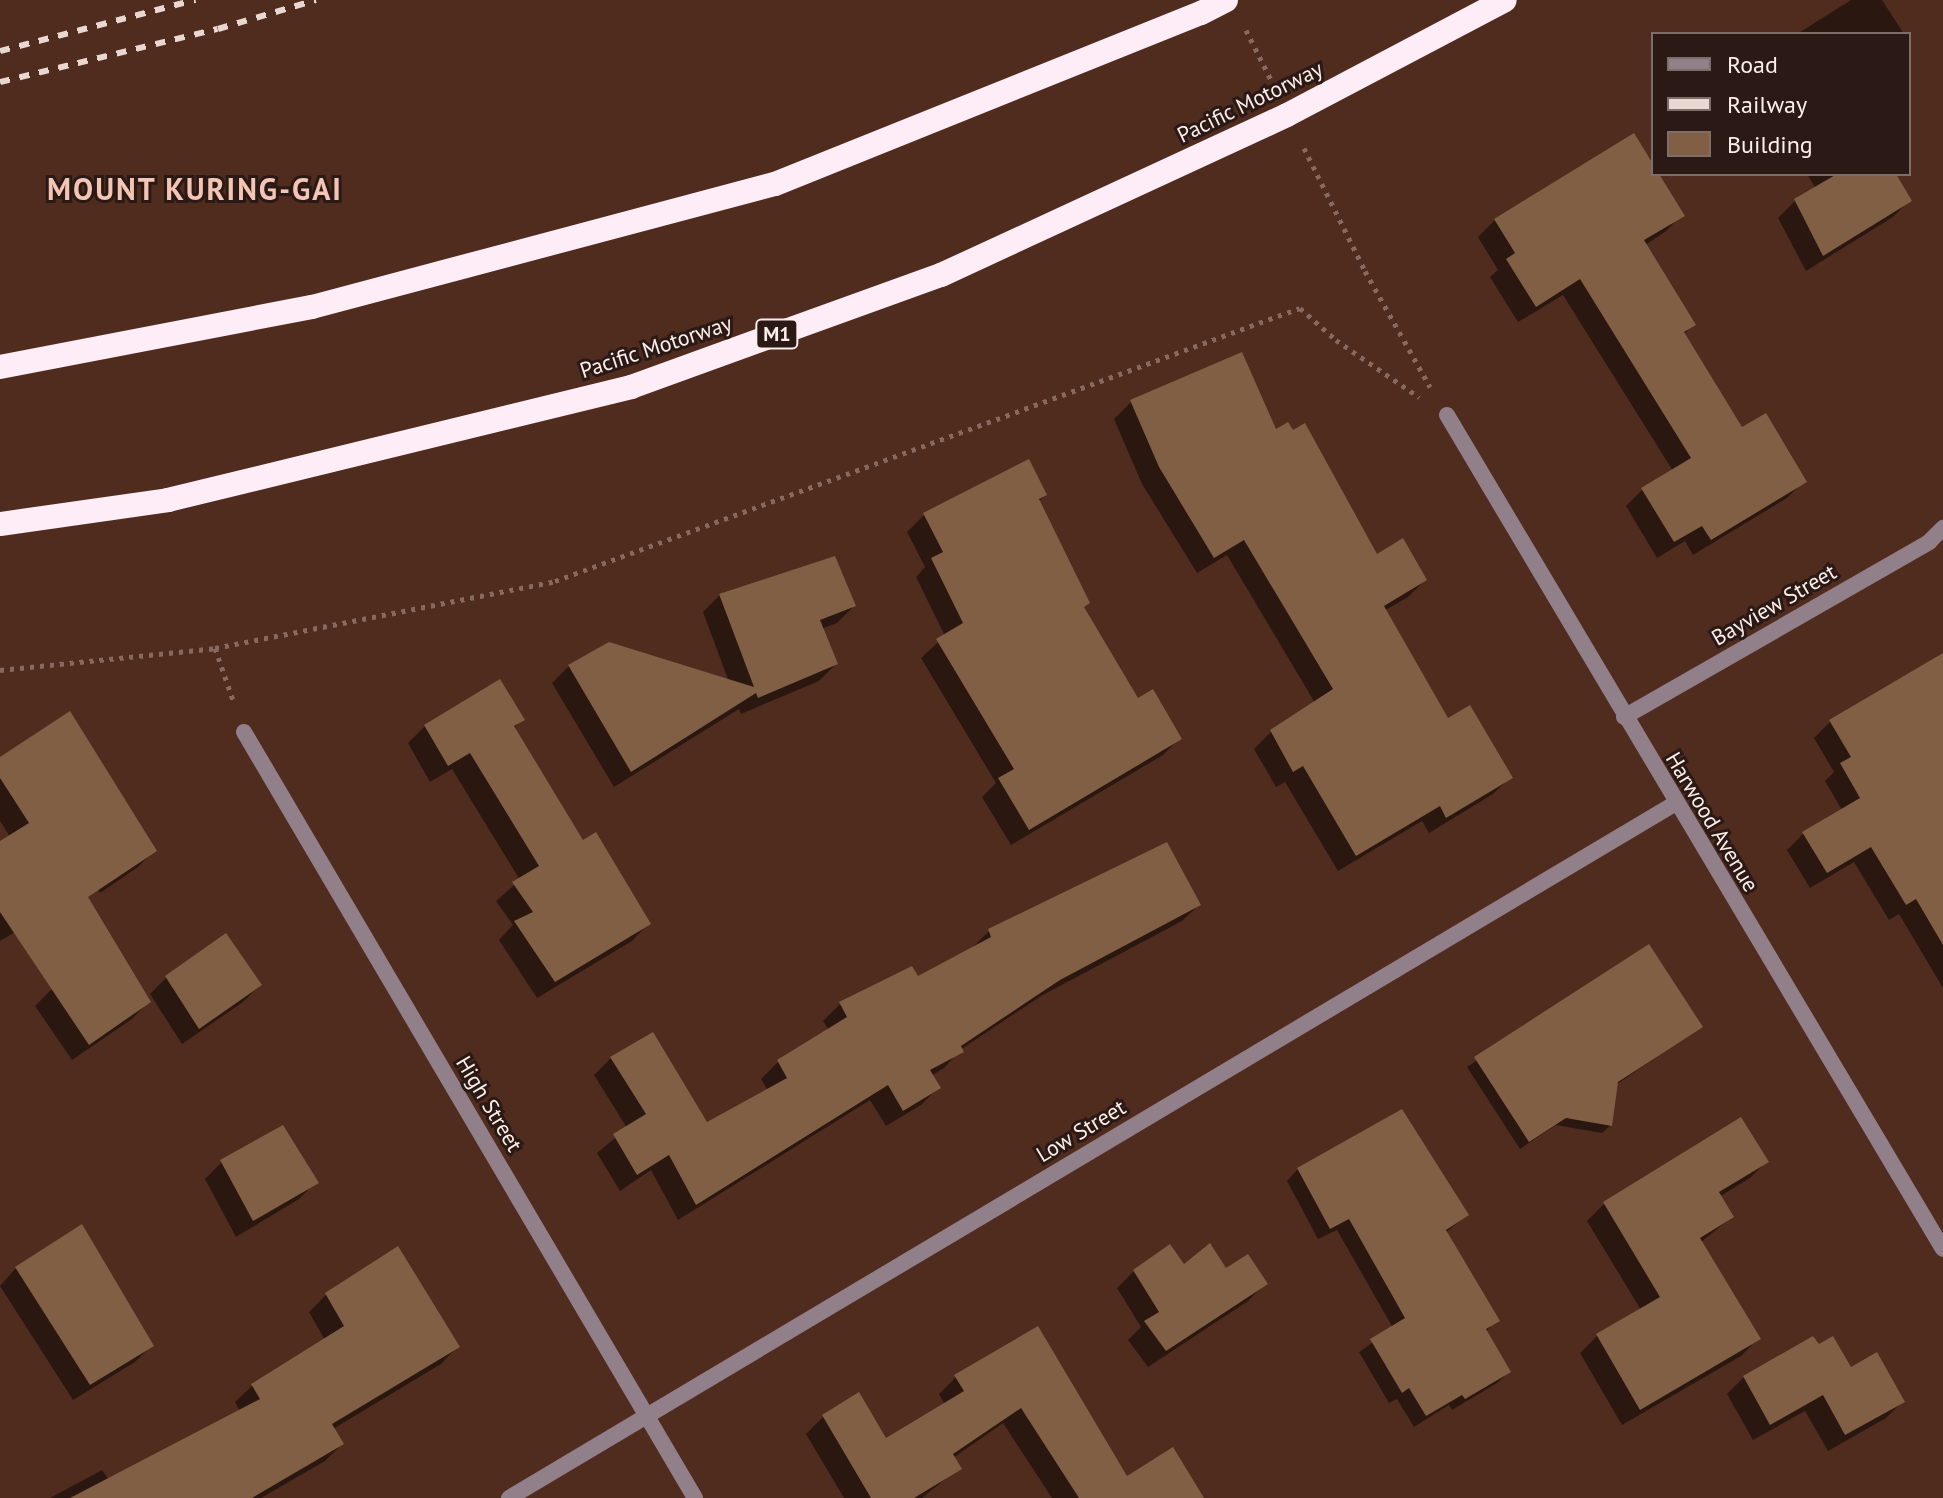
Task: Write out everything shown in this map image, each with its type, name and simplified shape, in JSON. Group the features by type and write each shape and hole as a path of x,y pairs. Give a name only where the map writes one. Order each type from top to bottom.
{"highway":[{"path":"0,367 312,307 775,184 1201,13 1226,0"},
{"name":"Pacific Motorway","path":"0,524 168,500 631,387 941,275 1287,115 1505,0"}],"street":[{"name":"Harwood Avenue","path":"1447,415 1943,1249"},
{"name":"Bayview Street","path":"1624,717 1929,542 1943,528"},
{"name":"High Street","path":"244,732 695,1498"},
{"name":"Low Street","path":"509,1498 1676,803"}],"path":[{"path":"1365,271 1447,415"},
{"path":"0,670 215,648 555,581 1300,308 1336,340 1447,415"},
{"path":"215,648 244,732"}],"building":[{"path":"1634,133 1651,161 1651,176 1660,176 1685,216 1644,240 1696,325 1684,332 1742,427 1766,413 1807,482 1711,540 1702,526 1674,542 1641,488 1691,458 1580,279 1536,307 1506,259 1515,253 1494,219"},
{"path":"1834,176 1897,176 1912,201 1823,256 1794,199"},
{"path":"1242,352 1276,429 1288,422 1293,430 1305,423 1377,554 1403,538 1427,580 1384,606 1448,718 1470,705 1513,778 1446,818 1440,806 1356,856 1303,766 1293,772 1270,730 1333,689 1244,540 1214,558 1159,467 1130,400"},
{"path":"1029,459 1047,495 1039,499 1090,603 1084,607 1138,698 1153,689 1182,739 1029,830 998,778 1014,769 936,639 963,623 931,558 943,552 923,513"},
{"path":"835,556 856,606 820,620 838,664 758,698 756,693 631,772 568,665 609,642 754,687 719,594"},
{"path":"1943,653 1943,945 1916,899 1906,905 1871,847 1827,873 1802,832 1860,798 1840,763 1851,757 1829,720"},
{"path":"500,679 525,720 514,726 583,840 596,832 651,924 555,982 514,921 533,912 512,882 539,866 470,753 448,766 424,725"},
{"path":"70,711 157,851 88,897 151,1002 89,1045 0,912 0,841 29,823 0,778 0,757"},
{"path":"1167,842 1201,905 1060,980 961,1046 964,1052 930,1070 941,1088 903,1111 888,1085 696,1205 669,1155 637,1175 613,1134 646,1114 610,1057 653,1032 707,1122 787,1078 777,1060 847,1017 839,1002 912,966 918,976 991,937 988,929"},
{"path":"226,933 262,985 199,1029 165,976"},
{"path":"1649,944 1703,1027 1618,1082 1612,1126 1566,1118 1529,1142 1474,1057"},
{"path":"1402,1109 1469,1215 1446,1230 1500,1321 1486,1329 1511,1372 1465,1399 1462,1395 1426,1416 1409,1388 1402,1393 1370,1339 1405,1318 1349,1219 1330,1229 1297,1168"},
{"path":"1741,1117 1769,1162 1719,1192 1734,1217 1700,1238 1761,1339 1640,1410 1596,1334 1660,1297 1603,1202"},
{"path":"283,1125 319,1183 253,1221 220,1160"},
{"path":"82,1224 154,1346 90,1385 15,1267"},
{"path":"1210,1243 1226,1268 1248,1254 1268,1284 1166,1351 1144,1321 1159,1312 1133,1270 1170,1244 1184,1264"},
{"path":"398,1246 460,1347 332,1424 344,1444 252,1498 70,1498 260,1399 251,1384 344,1326 325,1293"},
{"path":"1038,1326 1127,1476 1173,1447 1204,1498 1079,1498 1021,1408 953,1454 962,1469 914,1498 871,1498 822,1415 859,1392 886,1438 964,1391 954,1375"},
{"path":"1813,1336 1819,1344 1833,1336 1851,1367 1877,1352 1905,1402 1845,1435 1823,1395 1770,1425 1743,1376"}],"railway":[{"path":"0,51 195,0"},
{"path":"0,82 218,29 316,0"}],"district":[{"name":"MOUNT KURING-GAI","path":"195,189"}]}
